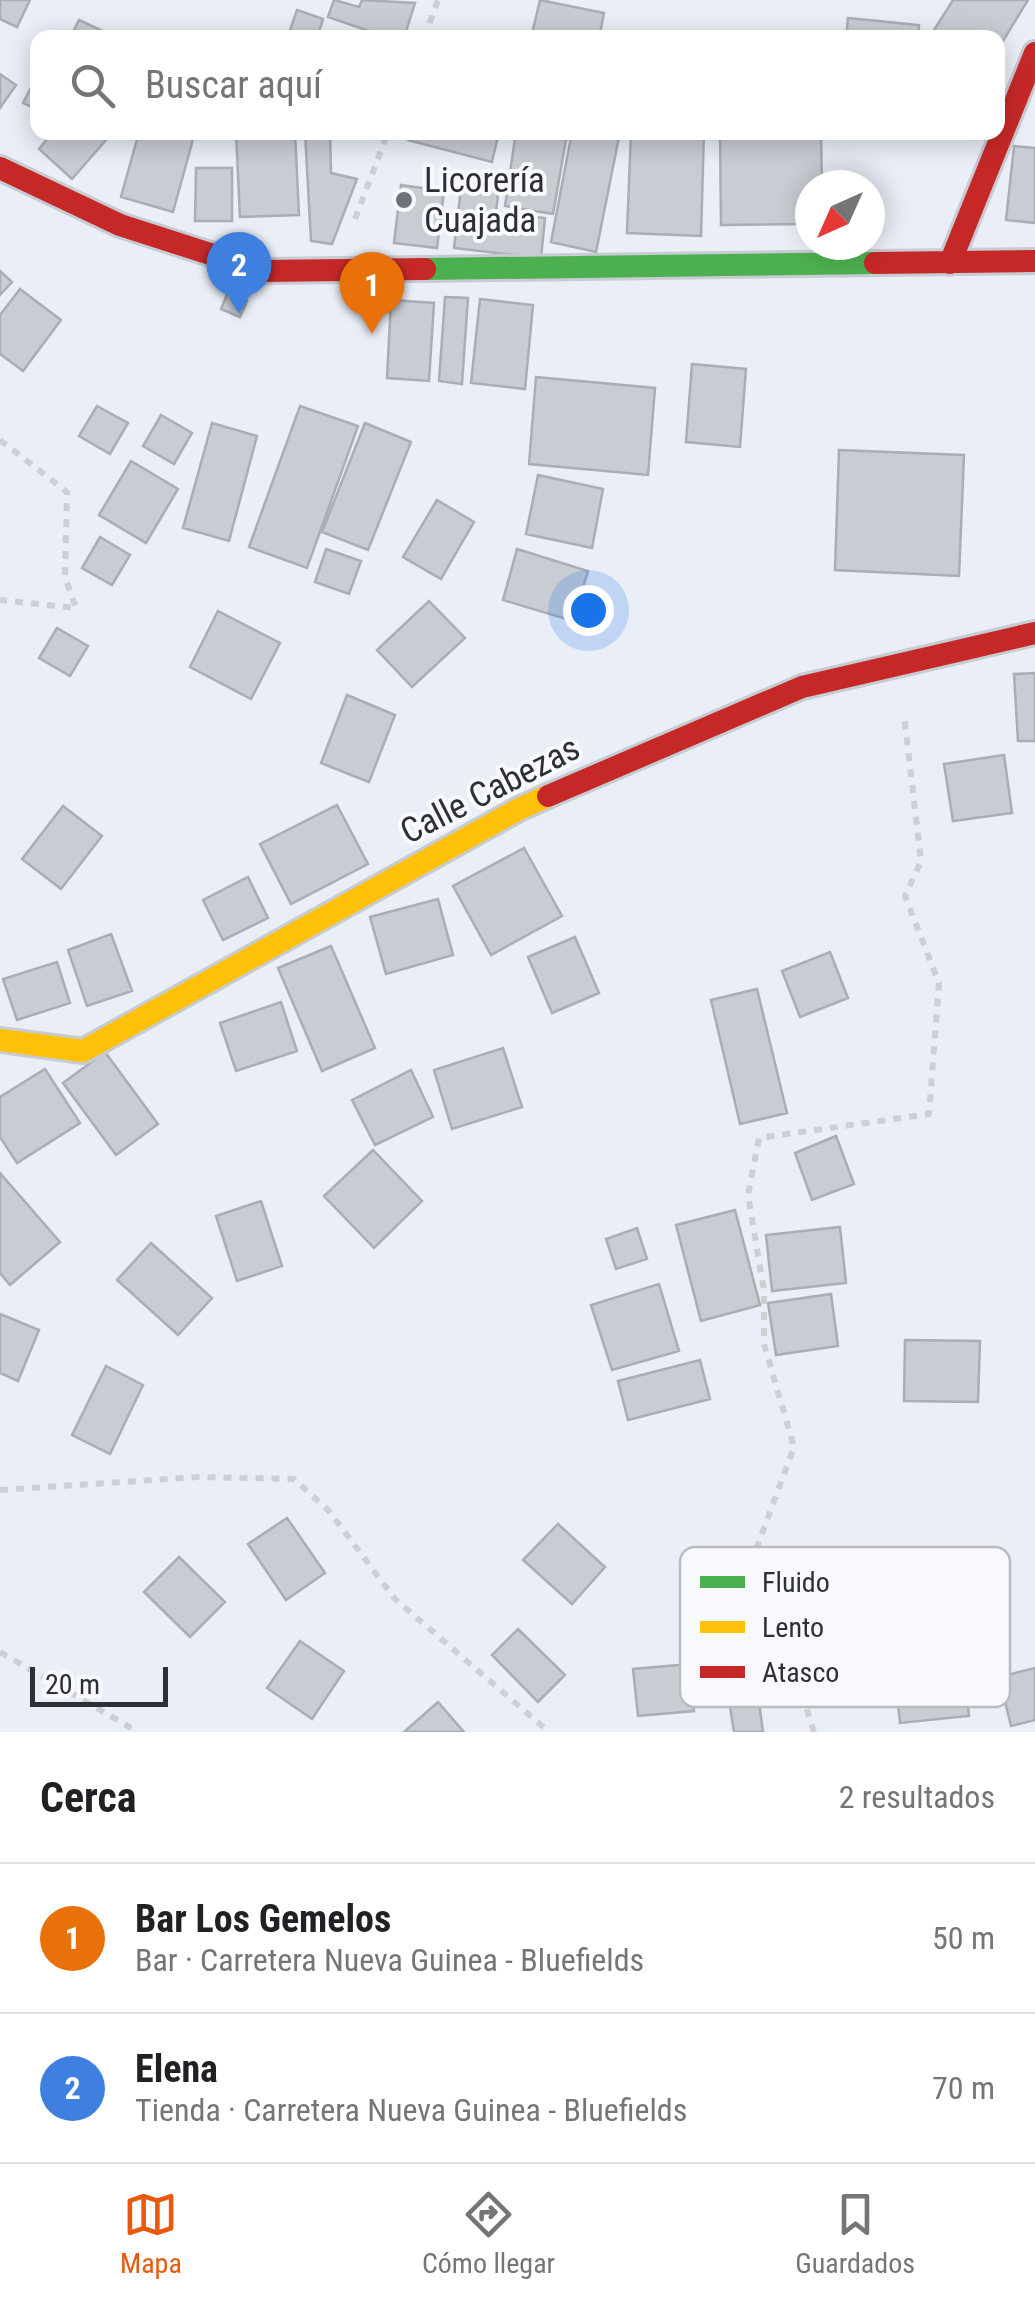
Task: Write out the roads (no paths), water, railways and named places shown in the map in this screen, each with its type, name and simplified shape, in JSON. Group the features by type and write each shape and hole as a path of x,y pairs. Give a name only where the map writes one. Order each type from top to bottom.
{"main road":[{"path":"1005,120 1035,53"},
{"path":"950,263 997,140"},
{"path":"0,168 120,225 263,271 1035,262"},
{"name":"Calle Cabezas","path":"0,1040 83,1051 519,809 802,686 1035,633"}],"place":[{"name":"Licorería Cuajada","path":"404,200"},
{"name":"Elena","path":"239,314"},
{"name":"Bar Los Gemelos","path":"372,334"}]}
